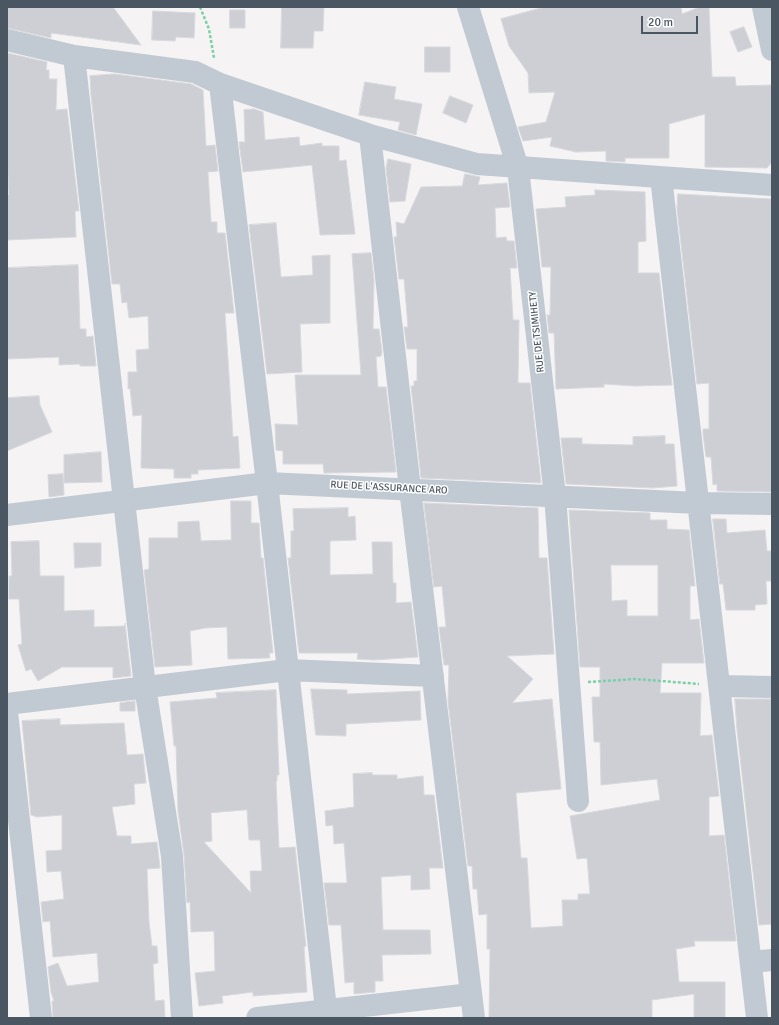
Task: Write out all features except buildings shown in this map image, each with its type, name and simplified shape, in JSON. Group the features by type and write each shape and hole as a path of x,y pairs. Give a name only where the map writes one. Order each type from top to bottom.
{"street":[{"name":"RUE DE TSIMIHETY","path":"468,7 518,168 555,496 578,801"},
{"path":"763,7 772,50"},
{"path":"7,40 74,56 195,72 220,84 370,135 477,164 772,185"},
{"path":"74,56 145,687 172,856 182,1018"},
{"path":"220,84 327,1014"},
{"path":"370,135 410,489 474,1018"},
{"path":"660,177 757,1018"},
{"name":"RUE DE L'ASSURANCE ARO","path":"7,515 267,483 772,504"},
{"path":"7,704 287,670 433,676"},
{"path":"719,686 772,687"},
{"path":"7,712 41,1018"},
{"path":"751,962 772,960"},
{"path":"257,1018 327,1014 471,994"}],"path":[{"path":"200,7 208,29 220,84"},
{"path":"569,684 636,679 719,686"}]}
